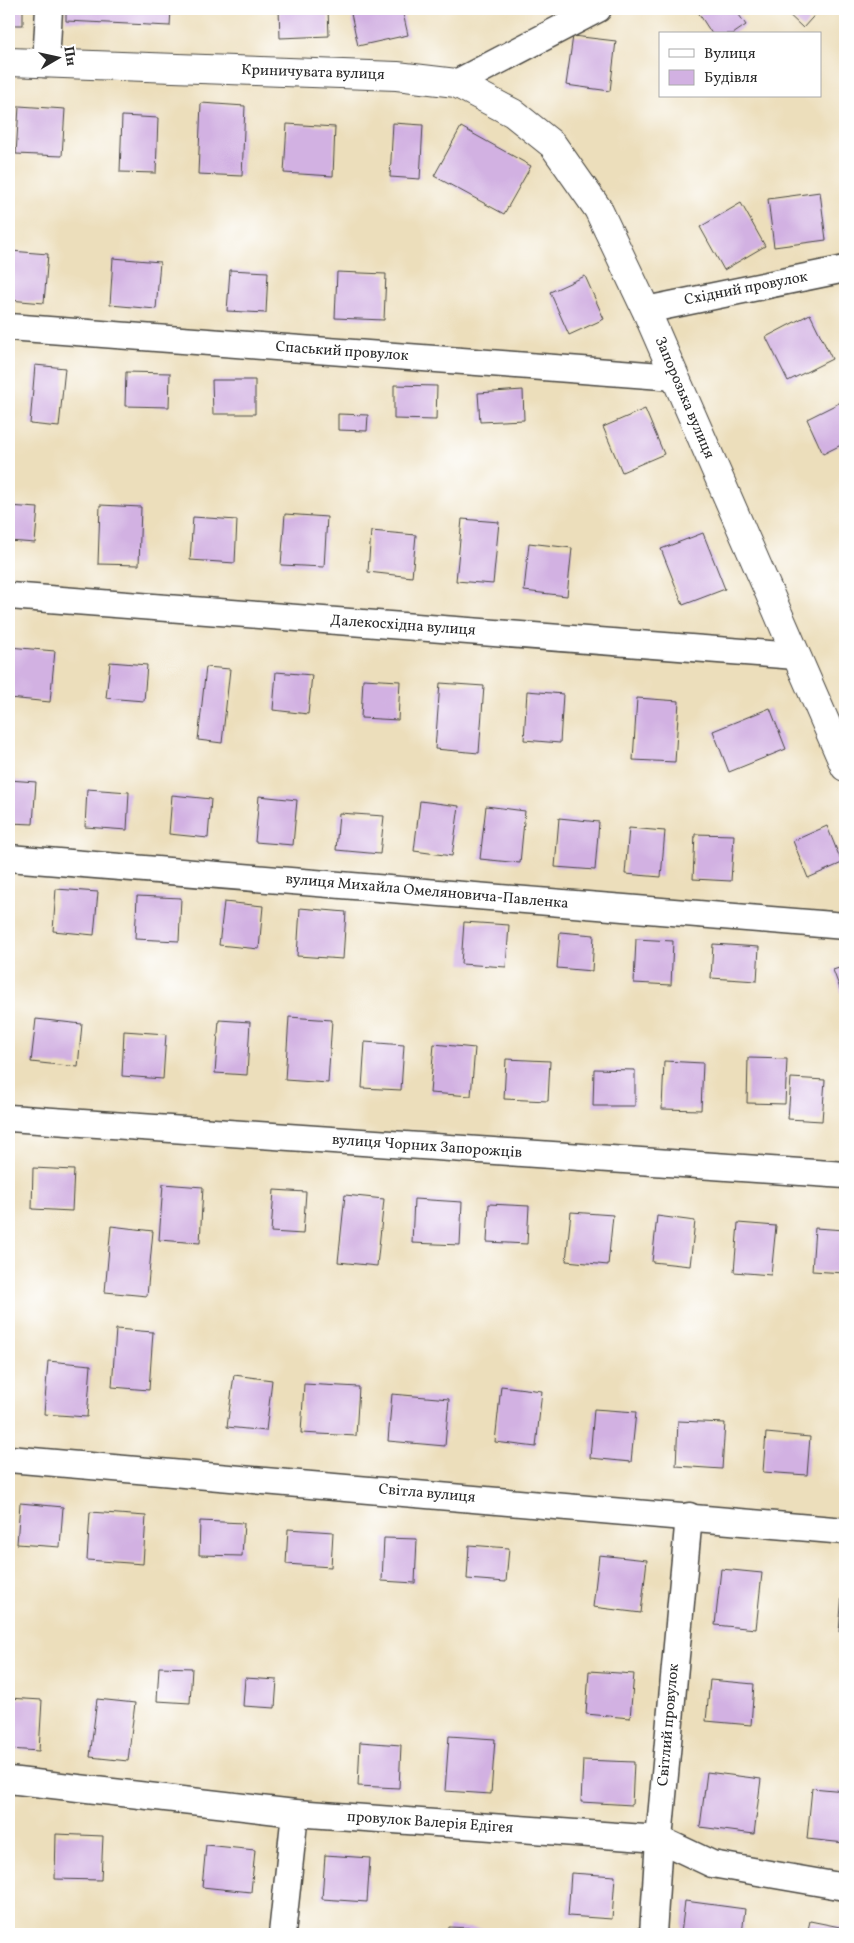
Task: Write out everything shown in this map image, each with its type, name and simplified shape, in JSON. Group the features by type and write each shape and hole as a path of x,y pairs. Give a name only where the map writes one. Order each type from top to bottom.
{"street":[{"path":"46,64 49,9"},
{"path":"456,83 598,9"},
{"name":"Криничувата вулиця","path":"9,62 398,76 456,83"},
{"name":"Запорозька вулиця","path":"456,83 513,113 553,145 598,209 646,310 845,766"},
{"name":"Східний провулок","path":"646,310 845,269"},
{"name":"Спаський провулок","path":"9,327 674,377"},
{"name":"Далекосхідна вулиця","path":"9,596 796,656"},
{"name":"вулиця Михайла Омеляновича-Павленка","path":"9,858 845,926"},
{"name":"вулиця Чорних Запорожців","path":"9,1118 845,1175"},
{"name":"Світла вулиця","path":"9,1459 845,1531"},
{"name":"Світлий провулок","path":"653,1934 659,1839 688,1516"},
{"name":"провулок Валерія Едігея","path":"9,1780 295,1813 659,1839 712,1864 845,1888"},
{"path":"282,1934 295,1813"}],"building":[{"path":"9,9 23,9 23,25 9,25"},
{"path":"66,9 171,9 170,26 66,21"},
{"path":"279,9 328,9 329,36 280,38"},
{"path":"350,9 402,9 408,35 358,46"},
{"path":"696,9 735,9 746,25 736,32 711,32"},
{"path":"783,9 820,9 803,28"},
{"path":"573,36 616,41 610,91 566,85"},
{"path":"201,103 245,106 242,176 198,174"},
{"path":"19,106 65,109 62,156 16,154"},
{"path":"122,116 158,118 156,173 120,172"},
{"path":"393,123 423,125 420,179 390,177"},
{"path":"287,124 335,127 333,176 284,173"},
{"path":"461,127 531,166 504,214 434,176"},
{"path":"820,192 826,240 774,247 768,199"},
{"path":"741,203 765,246 724,270 700,227"},
{"path":"11,251 48,254 44,303 9,300"},
{"path":"113,258 160,262 156,309 110,305"},
{"path":"230,270 268,272 266,313 227,311"},
{"path":"337,272 386,274 384,320 335,318"},
{"path":"585,276 604,319 569,335 550,292"},
{"path":"810,314 832,359 788,381 766,337"},
{"path":"35,365 65,368 59,427 30,424"},
{"path":"126,372 170,373 169,407 125,406"},
{"path":"212,380 255,380 255,414 213,414"},
{"path":"394,385 437,386 436,420 394,419"},
{"path":"523,390 524,420 480,422 478,393"},
{"path":"845,400 845,443 823,454 807,419"},
{"path":"645,409 664,454 622,472 603,427"},
{"path":"338,414 368,415 367,431 338,430"},
{"path":"100,505 141,507 139,565 98,564"},
{"path":"9,506 38,508 35,543 9,541"},
{"path":"285,514 327,517 324,567 281,565"},
{"path":"193,517 237,520 235,563 190,560"},
{"path":"462,519 499,522 493,584 456,581"},
{"path":"371,531 416,535 412,577 368,572"},
{"path":"703,533 725,589 683,605 661,549"},
{"path":"529,543 572,548 567,596 524,591"},
{"path":"9,647 55,651 50,702 9,698"},
{"path":"110,662 147,665 144,701 106,698"},
{"path":"206,667 230,669 222,743 198,740"},
{"path":"276,672 312,675 308,714 273,710"},
{"path":"363,679 400,681 398,720 361,718"},
{"path":"440,683 484,686 479,753 435,749"},
{"path":"527,691 563,694 560,743 524,740"},
{"path":"637,698 679,701 675,762 633,760"},
{"path":"770,708 786,749 729,772 713,731"},
{"path":"9,780 36,782 33,824 9,823"},
{"path":"87,789 129,792 127,830 85,827"},
{"path":"172,795 211,799 208,838 169,834"},
{"path":"259,796 297,800 293,845 255,842"},
{"path":"420,801 459,806 452,856 414,851"},
{"path":"486,806 525,811 520,863 480,859"},
{"path":"339,813 384,816 380,854 336,850"},
{"path":"559,818 599,822 595,870 555,867"},
{"path":"827,826 842,863 808,878 793,841"},
{"path":"629,828 665,831 661,877 625,874"},
{"path":"695,834 734,835 731,881 693,879"},
{"path":"56,889 98,892 94,935 53,931"},
{"path":"137,896 181,898 179,941 135,939"},
{"path":"224,902 263,906 259,949 219,945"},
{"path":"300,908 346,912 343,959 297,956"},
{"path":"464,922 509,925 506,967 461,964"},
{"path":"560,932 594,935 592,971 557,968"},
{"path":"636,939 673,941 671,985 634,983"},
{"path":"713,944 759,947 757,981 711,978"},
{"path":"845,966 845,1002 833,970"},
{"path":"289,1017 332,1020 328,1083 285,1080"},
{"path":"36,1019 82,1024 78,1067 31,1062"},
{"path":"219,1020 250,1022 247,1075 215,1073"},
{"path":"124,1031 166,1034 163,1079 122,1076"},
{"path":"365,1042 404,1045 401,1090 362,1088"},
{"path":"434,1044 475,1048 471,1096 430,1093"},
{"path":"748,1058 787,1059 785,1104 747,1103"},
{"path":"506,1059 550,1061 548,1101 504,1099"},
{"path":"664,1061 703,1063 701,1110 662,1109"},
{"path":"594,1069 635,1070 635,1106 593,1106"},
{"path":"791,1078 825,1080 822,1121 788,1119"},
{"path":"33,1168 74,1170 72,1211 32,1209"},
{"path":"163,1184 203,1187 200,1243 159,1240"},
{"path":"274,1190 306,1192 303,1234 271,1232"},
{"path":"345,1195 384,1199 377,1266 338,1262"},
{"path":"414,1199 462,1202 460,1245 412,1243"},
{"path":"489,1204 529,1206 527,1244 487,1242"},
{"path":"571,1212 613,1215 608,1265 566,1261"},
{"path":"657,1216 695,1221 690,1266 652,1262"},
{"path":"738,1223 776,1226 771,1275 734,1272"},
{"path":"111,1226 153,1231 147,1296 105,1292"},
{"path":"815,1228 845,1230 845,1273 812,1271"},
{"path":"116,1329 153,1332 149,1390 112,1387"},
{"path":"48,1361 91,1365 87,1417 44,1414"},
{"path":"234,1375 272,1380 266,1431 227,1427"},
{"path":"304,1384 359,1387 356,1436 301,1433"},
{"path":"501,1386 542,1391 536,1447 495,1442"},
{"path":"392,1394 449,1399 445,1446 388,1441"},
{"path":"594,1409 636,1412 631,1462 590,1458"},
{"path":"678,1421 725,1423 722,1469 676,1466"},
{"path":"766,1433 810,1437 807,1475 763,1472"},
{"path":"20,1503 63,1507 60,1547 17,1544"},
{"path":"90,1512 146,1516 143,1564 87,1560"},
{"path":"200,1521 244,1523 242,1556 199,1555"},
{"path":"288,1529 333,1532 331,1567 286,1564"},
{"path":"384,1538 417,1539 415,1583 382,1581"},
{"path":"469,1545 509,1548 506,1582 467,1579"},
{"path":"599,1555 647,1560 641,1613 593,1607"},
{"path":"721,1569 762,1573 756,1629 715,1625"},
{"path":"843,1580 845,1580 845,1632 839,1632"},
{"path":"159,1667 192,1668 190,1703 157,1701"},
{"path":"589,1671 634,1674 630,1718 586,1714"},
{"path":"245,1678 277,1680 275,1708 243,1706"},
{"path":"710,1680 754,1684 751,1725 706,1721"},
{"path":"9,1698 42,1700 39,1751 9,1749"},
{"path":"97,1699 135,1703 128,1761 90,1757"},
{"path":"449,1736 495,1739 491,1794 445,1791"},
{"path":"360,1742 401,1745 399,1788 358,1786"},
{"path":"583,1760 634,1762 632,1805 581,1802"},
{"path":"707,1772 761,1779 754,1834 700,1827"},
{"path":"812,1788 845,1791 845,1843 807,1839"},
{"path":"56,1834 103,1836 101,1880 55,1879"},
{"path":"206,1845 255,1850 251,1892 202,1887"},
{"path":"325,1855 370,1858 367,1902 322,1899"},
{"path":"571,1873 615,1876 612,1919 568,1916"},
{"path":"685,1901 745,1909 742,1934 681,1934"},
{"path":"810,1921 845,1928 845,1934 807,1934"},
{"path":"449,1927 490,1929 490,1934 448,1934"}]}
